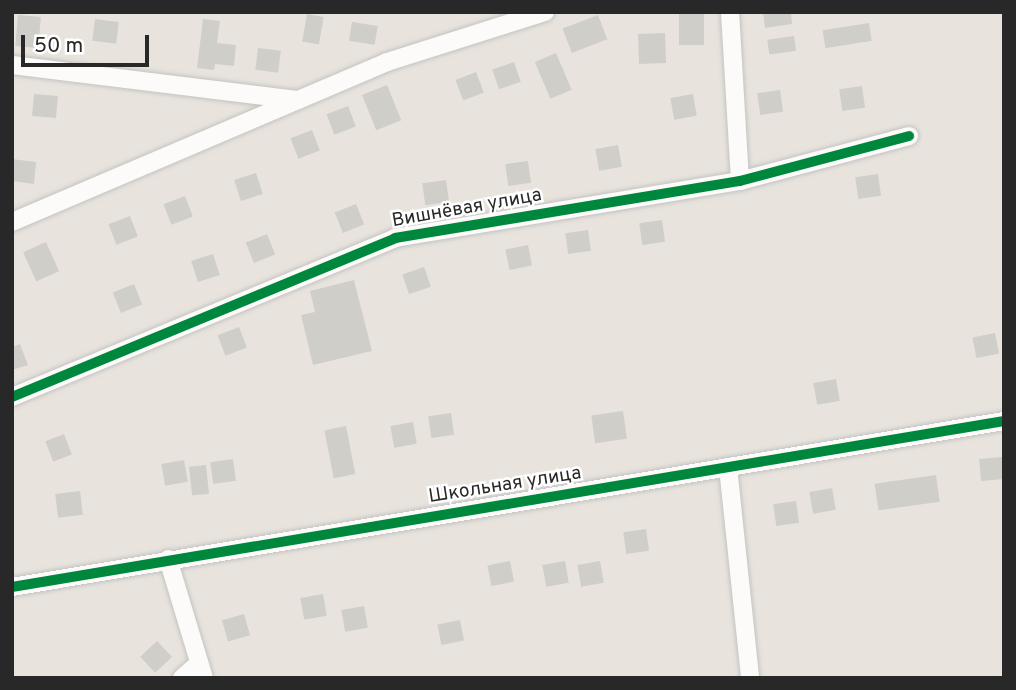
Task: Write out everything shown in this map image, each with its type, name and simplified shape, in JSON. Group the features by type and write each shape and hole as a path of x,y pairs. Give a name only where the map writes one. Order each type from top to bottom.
{"street":[{"path":"12,222 387,62 545,12"},
{"path":"730,12 740,181"},
{"path":"12,65 297,100"},
{"name":"Вишнёвая улица","path":"12,397 395,238 740,181 909,136"},
{"name":"Школьная улица","path":"12,587 1004,421"},
{"path":"728,467 750,678"},
{"path":"168,559 201,670 182,678"}],"building":[{"path":"679,12 704,12 704,45 679,45"},
{"path":"791,12 792,24 765,28 763,13"},
{"path":"307,14 324,17 319,45 302,42"},
{"path":"18,15 41,17 38,48 15,46"},
{"path":"598,15 607,39 572,53 563,29"},
{"path":"95,19 119,22 116,44 92,41"},
{"path":"203,19 220,21 217,43 236,45 234,66 215,64 214,70 197,68"},
{"path":"352,22 378,26 375,45 349,41"},
{"path":"869,23 872,41 825,48 823,30"},
{"path":"665,33 666,63 639,64 638,34"},
{"path":"794,36 796,51 769,55 767,40"},
{"path":"258,48 281,51 278,73 255,70"},
{"path":"556,53 572,90 550,99 535,62"},
{"path":"514,62 521,82 499,89 492,69"},
{"path":"476,72 484,93 463,100 455,80"},
{"path":"387,85 401,120 376,130 362,95"},
{"path":"862,86 865,108 842,111 839,89"},
{"path":"780,90 783,112 760,115 757,93"},
{"path":"34,94 58,96 56,118 32,116"},
{"path":"693,94 697,116 674,120 670,98"},
{"path":"348,106 356,127 334,135 327,114"},
{"path":"312,130 320,151 298,159 291,138"},
{"path":"618,145 622,167 599,171 595,149"},
{"path":"12,159 36,162 34,184 12,181"},
{"path":"528,161 531,183 508,186 505,164"},
{"path":"256,173 263,194 241,201 234,180"},
{"path":"878,174 881,196 858,199 855,177"},
{"path":"446,180 449,202 425,205 422,183"},
{"path":"185,196 193,217 171,225 164,204"},
{"path":"356,204 364,224 343,233 335,213"},
{"path":"130,216 138,237 116,245 109,224"},
{"path":"662,220 665,242 642,245 639,223"},
{"path":"588,230 591,251 568,254 565,233"},
{"path":"267,234 275,254 254,263 246,243"},
{"path":"46,242 59,271 36,281 23,252"},
{"path":"528,245 532,266 509,270 505,249"},
{"path":"213,254 220,275 198,282 191,261"},
{"path":"424,267 431,287 409,294 402,274"},
{"path":"354,280 372,351 313,365 301,315 315,312 310,291"},
{"path":"134,284 142,304 121,313 113,293"},
{"path":"239,327 247,348 225,356 218,335"},
{"path":"995,333 999,354 976,358 972,337"},
{"path":"20,344 28,365 12,370 12,347"},
{"path":"836,379 840,401 817,405 813,383"},
{"path":"623,411 627,439 595,443 591,415"},
{"path":"451,413 454,435 431,438 428,416"},
{"path":"413,422 417,444 394,448 390,426"},
{"path":"346,426 355,474 334,478 324,430"},
{"path":"64,434 72,455 53,462 45,441"},
{"path":"1002,457 1004,479 981,481 979,459"},
{"path":"233,459 236,481 213,484 210,462"},
{"path":"184,460 188,482 165,486 161,464"},
{"path":"206,465 209,494 192,496 189,467"},
{"path":"936,475 940,502 878,510 875,484"},
{"path":"832,488 836,510 813,514 809,492"},
{"path":"80,491 83,515 58,518 55,494"},
{"path":"796,501 799,523 776,526 773,504"},
{"path":"646,529 649,551 626,554 623,532"},
{"path":"510,561 514,582 491,586 487,565"},
{"path":"565,561 569,583 546,587 542,565"},
{"path":"600,561 604,583 581,587 577,565"},
{"path":"323,594 327,616 304,620 300,598"},
{"path":"364,606 368,628 345,632 341,610"},
{"path":"244,614 250,635 228,641 222,620"},
{"path":"460,620 464,641 441,645 437,624"},
{"path":"157,641 172,657 155,673 140,657"}],"cycle path":[{"path":"12,397 395,238 740,181 909,136"},
{"path":"12,587 1004,421"}]}
